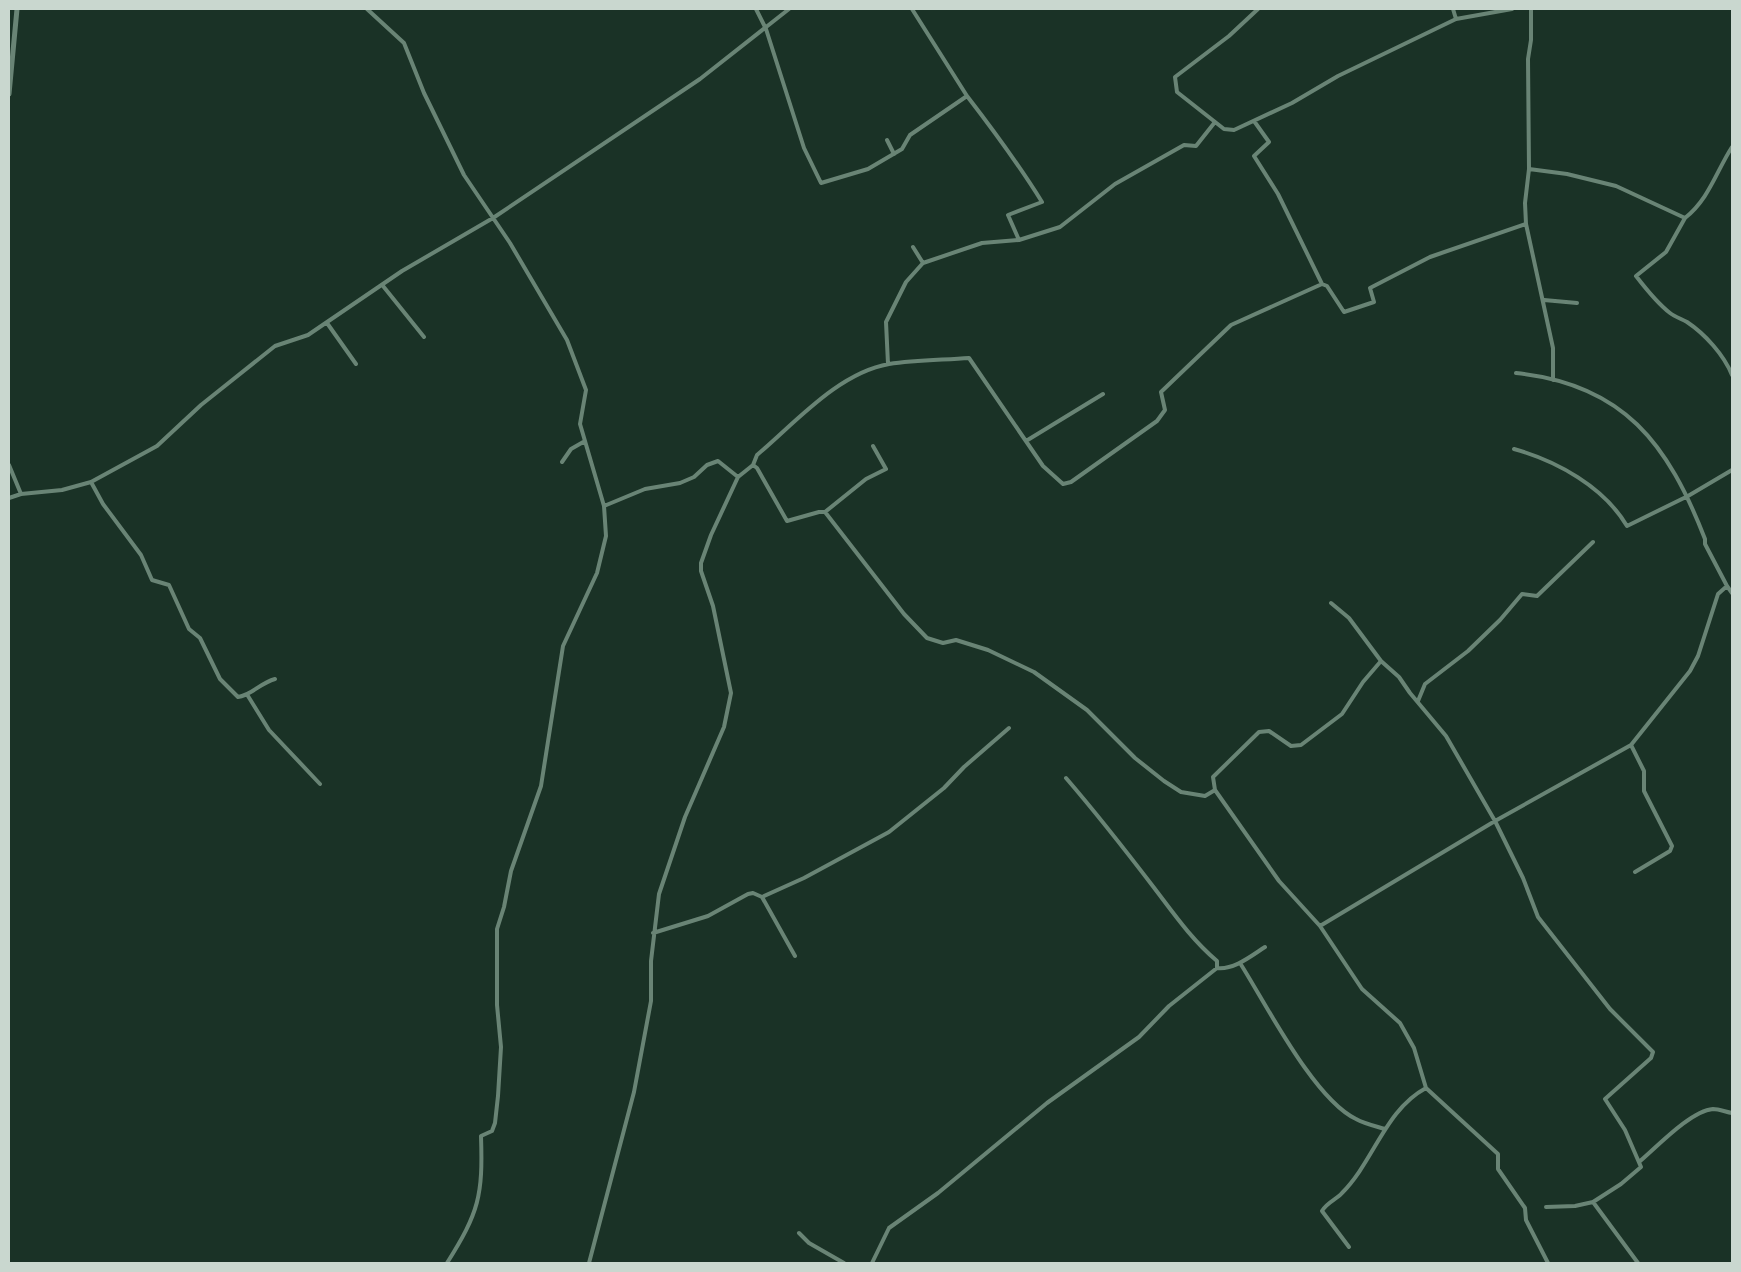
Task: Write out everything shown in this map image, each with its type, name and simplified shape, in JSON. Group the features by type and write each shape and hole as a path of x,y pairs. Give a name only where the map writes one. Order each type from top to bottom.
{"street":[{"path":"9,94 17,9"},
{"path":"367,9 404,44 424,93 464,175 493,218 568,340 586,390 580,424 604,506 606,536 597,573 563,646 541,786 511,871 504,907 497,929 497,1005 501,1047 495,1123 492,1131 481,1136 482,1171 478,1203 467,1231 447,1263"},
{"path":"756,9 766,29 804,148 821,183 868,169 894,154 902,149 910,135 967,96"},
{"path":"9,498 21,494 62,490 91,482 156,446 201,405 275,346 308,335 383,286 402,271 493,218 654,108 700,79 766,29 789,9"},
{"path":"912,9 967,96 1006,147 1011,159 1018,164 1042,202 1008,214 1019,240"},
{"path":"1258,9 1229,36 1176,77 1177,92 1224,129 1234,130 1292,103 1338,76 1456,19 1512,9"},
{"path":"1453,9 1456,19"},
{"path":"1530,9 1531,40 1528,60 1529,169 1524,204 1526,224 1553,348 1553,380"},
{"path":"1254,121 1269,142 1254,156 1278,194 1322,284 1327,286 1344,312 1374,302 1370,288 1430,257 1526,224"},
{"path":"888,364 886,322 906,282 923,263 982,244 1019,240 1060,227 1115,184 1184,145 1196,146 1215,122"},
{"path":"887,140 894,154"},
{"path":"1732,147 1708,194 1685,218 1666,252 1636,276 1646,290 1670,314 1687,322 1702,335 1718,352 1732,375"},
{"path":"1529,169 1567,174 1616,186 1685,218"},
{"path":"913,247 923,263"},
{"path":"589,1263 634,1092 651,1001 653,934 659,894 685,817 724,727 731,693 713,606 701,571 701,563 711,535 738,478 753,465 757,455 842,383 888,364 970,358 1044,466 1063,484 1071,482 1157,421 1165,410 1161,392 1231,325 1322,284"},
{"path":"383,286 424,337"},
{"path":"1544,300 1577,303"},
{"path":"327,323 356,364"},
{"path":"1516,373 1535,375 1601,396 1627,413 1656,446 1688,496 1705,544 1732,593"},
{"path":"1026,440 1103,394"},
{"path":"562,462 571,449 585,441"},
{"path":"753,465 757,468 787,521 825,512 866,479 886,468 873,446"},
{"path":"1514,449 1530,453 1583,480 1616,508 1627,526 1688,496 1732,470"},
{"path":"604,506 645,490 680,483 694,477 707,465 718,461 738,478"},
{"path":"9,465 21,494"},
{"path":"91,482 103,504 141,555 152,580 168,585 189,629 200,638 220,679 238,697 248,696 264,682 275,679"},
{"path":"825,512 904,614 927,638 943,643 956,640 988,650 1034,672 1073,698 1135,758 1181,792 1205,796 1215,790"},
{"path":"1418,701 1425,684 1468,651 1500,620 1522,594 1538,596 1593,542"},
{"path":"1320,926 1495,820 1631,745 1690,671 1698,656 1718,594 1727,586"},
{"path":"1331,603 1349,618 1382,661 1399,677 1446,736 1495,820 1538,917 1610,1009 1653,1052 1651,1058 1605,1099 1625,1130 1641,1167 1621,1184 1593,1202 1575,1206 1546,1207"},
{"path":"1382,661 1363,682 1342,714 1301,745 1291,746 1269,731 1259,732 1213,777 1215,790 1279,881 1320,926 1362,989 1400,1023 1414,1048 1426,1088 1498,1154 1498,1169 1525,1208 1526,1220 1548,1263"},
{"path":"248,696 269,730 320,784"},
{"path":"762,897 804,878 889,832 944,788 964,767 1009,728"},
{"path":"1631,745 1644,771 1644,791 1672,846 1670,851 1635,872"},
{"path":"1066,778 1103,820 1177,919 1204,950 1217,961 1217,968"},
{"path":"653,934 708,916 753,893 762,897 795,956"},
{"path":"872,1263 889,1228 938,1193 1047,1103 1139,1037 1169,1006 1217,968 1225,969 1240,963 1265,947"},
{"path":"1240,963 1316,1085 1336,1105 1355,1119 1385,1129"},
{"path":"1349,1247 1322,1210 1325,1205 1342,1194 1363,1166 1385,1129 1415,1094 1426,1088"},
{"path":"1639,1162 1678,1128 1700,1113 1712,1109 1732,1112"},
{"path":"1593,1202 1638,1263"},
{"path":"799,1233 809,1243 844,1263"}]}
